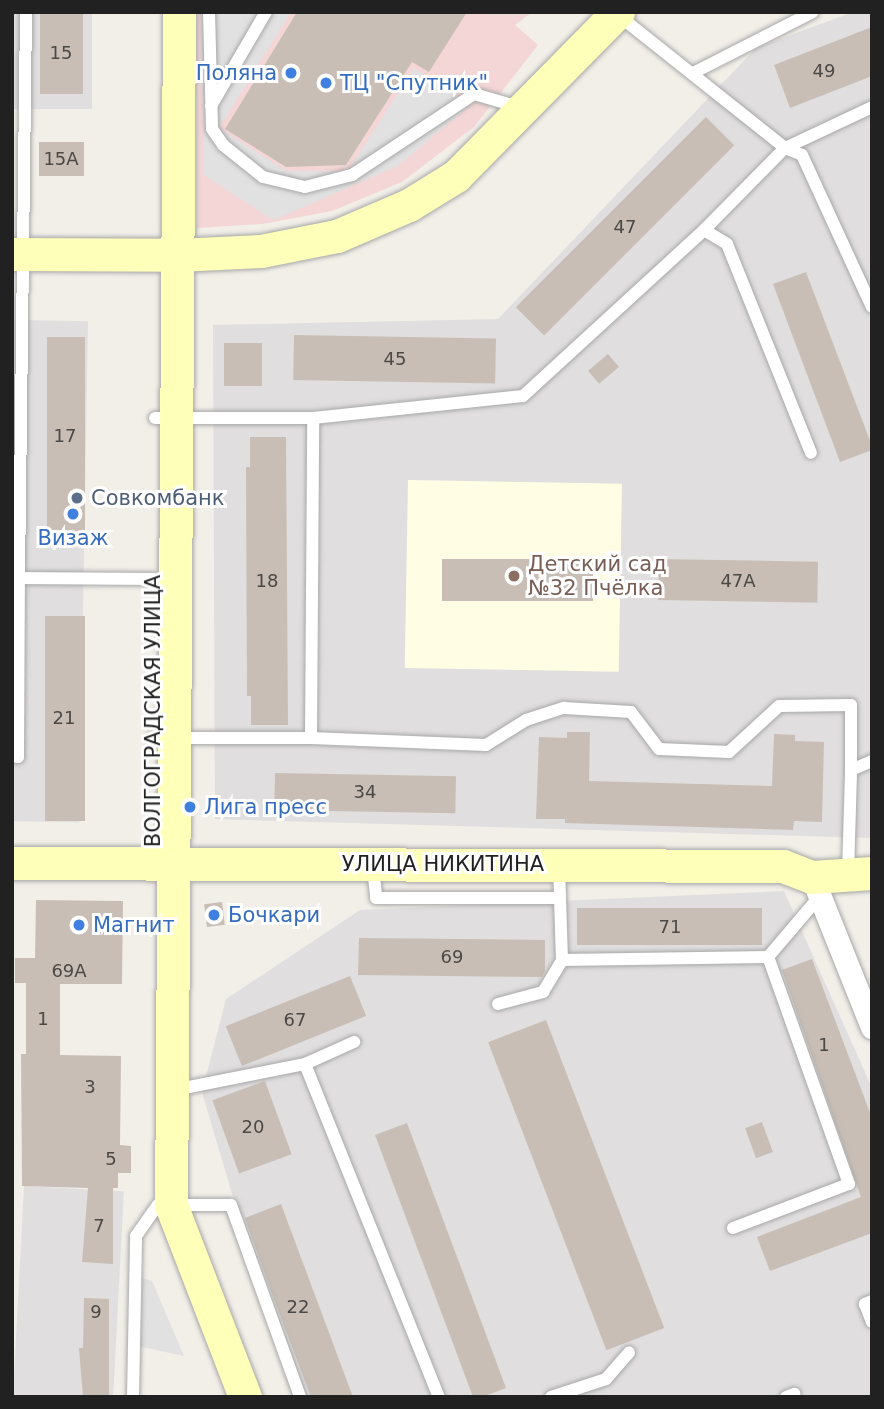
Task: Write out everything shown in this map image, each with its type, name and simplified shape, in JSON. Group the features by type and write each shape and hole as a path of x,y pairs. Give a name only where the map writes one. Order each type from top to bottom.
{"main road":[{"name":"ВОЛГОГРАДСКАЯ УЛИЦА","path":"158,12 167,248 165,418 153,579 163,738 165,1205 170,1249 228,1397"},
{"path":"167,248 179,12"},
{"path":"18,244 261,251 337,236 409,205 456,176 512,105 607,13"},
{"path":"163,738 165,418"},
{"name":"УЛИЦА НИКИТИНА","path":"12,863 783,866 816,886 860,874"},
{"path":"163,864 170,1091 165,1205 245,1397"}],"street":[{"path":"816,886 870,1023"}],"lane":[{"path":"12,756 18,757 19,35 26,12"},
{"path":"209,12 212,130 223,145 263,177 305,187 352,176 474,94 512,105"},
{"path":"211,106 266,12"},
{"path":"695,72 813,12"},
{"path":"607,13 695,72 785,148 802,155 868,286 872,307"},
{"path":"165,418 313,418 523,396 704,230 785,148 872,107"},
{"path":"704,230 727,244 811,453"},
{"path":"311,738 313,418"},
{"path":"19,578 153,579"},
{"path":"163,738 311,738 486,745 526,720 565,708 631,712 659,748 729,752 779,706 851,705 851,770 860,874"},
{"path":"851,770 872,761"},
{"path":"373,864 376,898 557,898"},
{"path":"498,1004 543,992 562,960 557,898 559,865"},
{"path":"768,957 816,886"},
{"path":"562,960 768,957"},
{"path":"733,1228 849,1184 768,957"},
{"path":"170,1091 305,1065 354,1042"},
{"path":"305,1065 439,1397"},
{"path":"133,1397 136,1236 165,1205 231,1205 300,1397"},
{"path":"872,1301 865,1304 872,1322"},
{"path":"551,1397 606,1379 629,1353"}],"shaded area":[{"path":"12,12 92,12 92,109 12,109"},
{"path":"197,12 532,12 515,25 538,45 474,127 402,182 332,211 262,224 197,228"},
{"path":"201,12 291,12 219,128 286,171 348,171 414,68 471,105 396,167 273,220 204,175"},
{"path":"853,12 872,12 872,838 215,819 213,325 498,319 756,48"},
{"path":"12,320 88,321 79,822 12,821"},
{"name":"Детский сад №32 Пчёлка","path":"408,480 622,484 619,672 405,668"},
{"path":"784,891 872,1088 872,1397 292,1397 202,1092 226,999 360,910"},
{"path":"24,1186 124,1191 113,1397 13,1397"},
{"path":"140,1277 152,1281 184,1356 138,1346"}],"building":[{"path":"40,12 83,12 83,94 40,94"},
{"name":"ТЦ \"Спутник\"","path":"297,12 467,12 429,72 412,62 346,165 286,167 225,129"},
{"path":"872,27 872,76 790,108 774,65"},
{"path":"706,117 734,145 544,335 516,307"},
{"path":"39,142 84,142 84,176 39,176"},
{"path":"806,272 872,446 872,450 840,462 773,284"},
{"path":"294,335 496,339 495,384 293,380"},
{"path":"47,337 85,337 85,535 47,535"},
{"path":"224,343 262,343 262,386 224,386"},
{"path":"608,354 619,367 599,384 588,371"},
{"path":"250,437 286,437 288,725 251,725 251,696 247,696 246,467 250,467"},
{"path":"442,559 593,559 593,601 442,601"},
{"path":"659,559 818,562 817,603 658,600"},
{"path":"45,616 85,616 85,821 45,821"},
{"path":"567,732 590,732 589,781 772,786 774,734 795,735 795,741 824,742 822,822 794,821 793,830 565,823 565,819 536,819 539,737 567,738"},
{"path":"275,773 456,776 455,813 274,810"},
{"path":"36,900 123,901 122,984 60,984 60,1055 121,1056 120,1145 131,1146 131,1173 118,1173 118,1188 113,1188 113,1264 82,1262 88,1188 22,1186 21,1054 26,1054 26,983 15,983 15,958 35,958"},
{"name":"Бочкари","path":"222,902 225,925 207,927 204,904"},
{"path":"577,908 762,908 762,945 577,945"},
{"path":"359,938 545,940 545,971 542,977 358,975"},
{"path":"812,959 872,1118 872,1233 770,1271 757,1237 861,1197 782,970"},
{"path":"350,976 366,1016 242,1066 226,1026"},
{"path":"546,1020 664,1328 606,1350 488,1042"},
{"path":"265,1081 292,1154 239,1173 212,1100"},
{"path":"762,1122 773,1152 756,1158 745,1128"},
{"path":"407,1123 506,1388 482,1397 473,1397 375,1135"},
{"path":"281,1204 353,1397 311,1397 274,1299 245,1218"},
{"path":"84,1298 109,1299 109,1397 83,1397 79,1348 83,1348"}],"place":[{"name":"Поляна","path":"291,73"},
{"name":"ТЦ \"Спутник\"","path":"326,83"},
{"name":"Совкомбанк","path":"77,498"},
{"name":"Визаж","path":"73,514"},
{"name":"Детский сад №32 Пчёлка","path":"514,576"},
{"name":"Лига пресс","path":"190,807"},
{"name":"Бочкари","path":"214,915"},
{"name":"Магнит","path":"79,925"}]}
